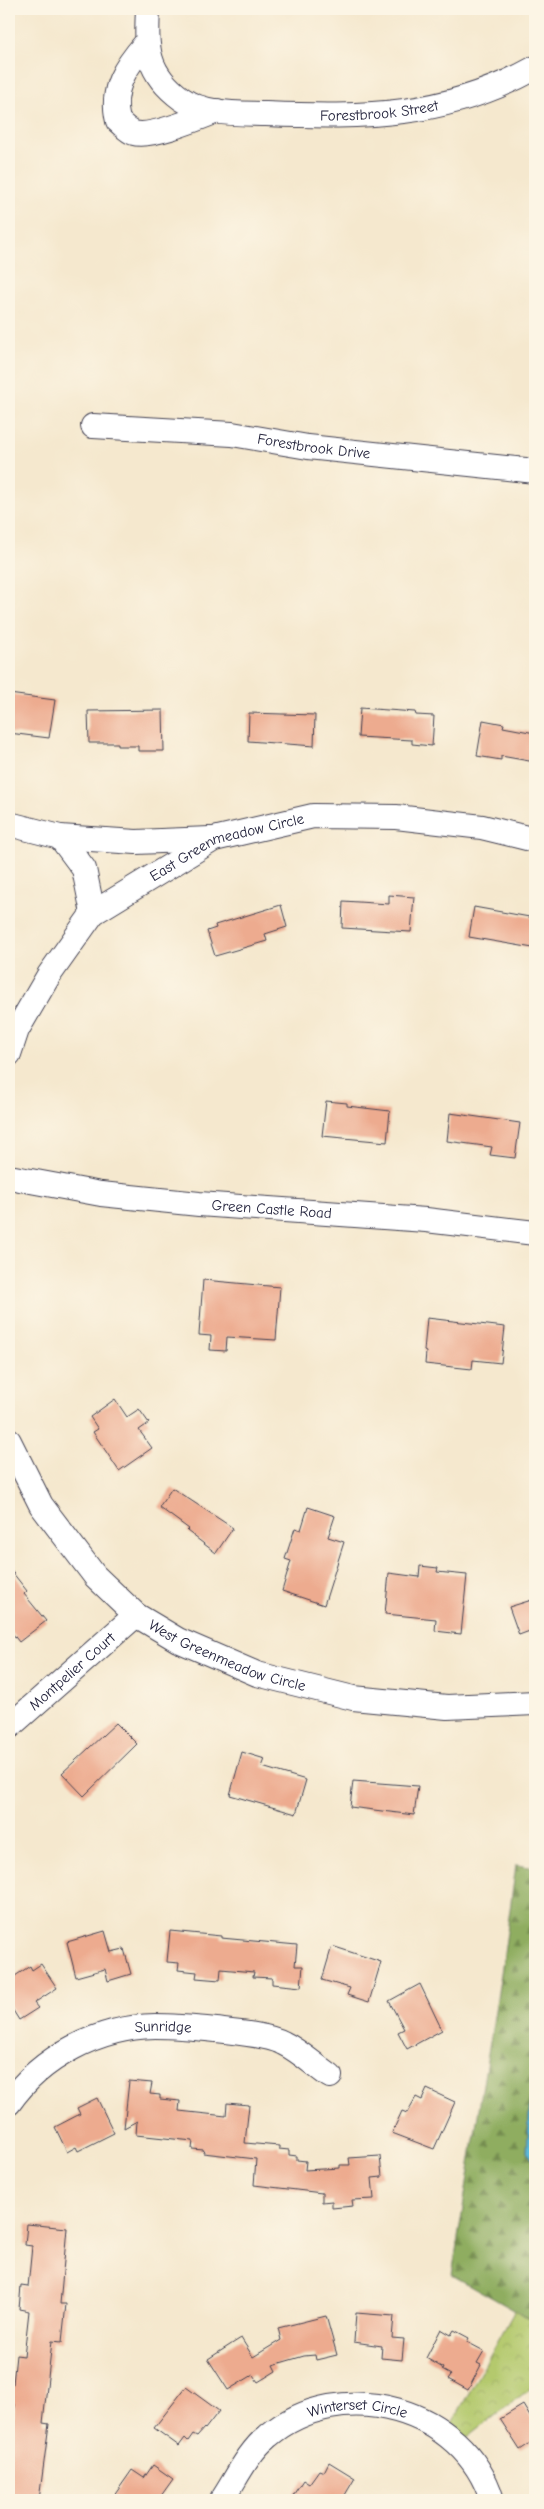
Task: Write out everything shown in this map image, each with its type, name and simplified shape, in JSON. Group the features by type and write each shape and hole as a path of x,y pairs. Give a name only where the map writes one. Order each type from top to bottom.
{"street":[{"name":"Forestbrook Street","path":"148,9 146,43 154,67 172,91 183,100 217,111 344,116 416,111 482,93 535,68"},
{"name":"Forestbrook Street","path":"146,43 126,66 113,104 118,122 133,132 144,134 185,124 217,111"},
{"name":"Forestbrook Drive","path":"93,426 232,434 308,447 535,471"},
{"name":"East Greenmeadow Circle","path":"9,1054 17,1030 49,974 93,913 214,839 313,816 396,817 482,827 535,840"},
{"path":"9,824 60,837 136,842 214,839"},
{"path":"60,837 84,869 93,913"},
{"name":"Green Castle Road","path":"9,1177 101,1194 179,1202 426,1220 535,1233"},
{"name":"West Greenmeadow Circle","path":"9,1442 41,1506 95,1576 136,1615 178,1640 257,1674 353,1698 447,1707 535,1703"},
{"name":"Montpelier Court","path":"9,1728 136,1615"},
{"name":"Sunridge","path":"9,2103 17,2091 41,2068 72,2047 107,2034 135,2028 180,2027 235,2032 283,2042 330,2076"},
{"name":"Winterset Circle","path":"222,2500 256,2448 269,2435 306,2414 344,2404 378,2405 413,2415 442,2431 466,2452 480,2472 492,2500"}],"green space":[{"path":"516,1865 535,1868 535,2088 530,2099 527,2152 535,2162 535,2322 452,2275 503,1961"},
{"path":"515,2310 535,2322 535,2385 465,2439 451,2425"}],"water":[{"path":"535,2088 535,2162 527,2152 530,2099"}],"building":[{"path":"9,694 55,700 49,738 9,733"},
{"path":"360,708 415,712 416,715 434,716 432,746 412,744 412,740 358,737"},
{"path":"163,710 164,751 138,751 138,746 118,746 118,743 89,743 88,711"},
{"path":"249,713 315,715 314,746 248,741"},
{"path":"483,720 504,724 503,727 535,733 535,762 501,756 501,760 477,756"},
{"path":"389,895 414,897 411,932 342,928 343,901 389,904"},
{"path":"281,905 287,927 265,934 267,941 215,956 207,931 216,928 215,925"},
{"path":"474,907 535,918 533,948 469,937"},
{"path":"326,1101 347,1103 347,1106 390,1111 387,1142 322,1136"},
{"path":"450,1113 520,1123 515,1158 490,1155 492,1147 447,1141"},
{"path":"203,1280 280,1287 276,1340 227,1337 226,1351 210,1350 211,1336 199,1335"},
{"path":"427,1318 505,1327 501,1363 473,1360 472,1369 425,1364 426,1352 424,1351"},
{"path":"115,1399 127,1417 139,1409 149,1423 139,1430 152,1448 119,1471 93,1432 98,1429 90,1417"},
{"path":"172,1488 233,1528 216,1553 187,1531 189,1529 159,1507"},
{"path":"308,1507 335,1516 328,1537 344,1542 324,1605 282,1591 291,1561 285,1559 295,1528 301,1530"},
{"path":"420,1566 438,1568 437,1572 467,1575 461,1634 435,1631 436,1619 385,1614 389,1573 419,1577"},
{"path":"9,1568 27,1591 24,1594 46,1621 19,1642 9,1629"},
{"path":"535,1599 535,1629 519,1635 509,1607"},
{"path":"116,1723 137,1744 84,1796 62,1773"},
{"path":"242,1752 265,1759 262,1767 306,1780 296,1814 230,1795"},
{"path":"353,1781 418,1786 414,1815 350,1807"},
{"path":"105,1931 111,1952 124,1949 131,1974 108,1981 105,1969 76,1977 67,1942"},
{"path":"170,1931 297,1945 295,1966 303,1966 301,1987 272,1984 272,1978 253,1977 254,1972 221,1969 220,1980 196,1978 197,1972 178,1970 179,1963 167,1962"},
{"path":"332,1946 381,1962 369,2002 347,1995 350,1988 322,1980"},
{"path":"41,1964 57,1988 34,2003 38,2008 19,2020 9,2004 9,1980 30,1966 32,1970"},
{"path":"420,1984 442,2030 407,2049 398,2032 404,2029 389,2001"},
{"path":"129,2081 152,2083 150,2094 160,2095 160,2099 180,2101 179,2111 226,2116 227,2103 249,2105 245,2143 279,2146 279,2149 289,2150 289,2155 297,2156 297,2160 306,2161 305,2170 340,2168 340,2165 350,2165 349,2158 380,2156 382,2177 372,2178 374,2199 352,2200 353,2206 332,2208 332,2201 322,2202 322,2193 254,2185 256,2159 203,2153 204,2150 192,2149 193,2141 136,2135 137,2121 124,2128"},
{"path":"427,2089 455,2102 434,2149 392,2133 402,2111 407,2113 416,2097 422,2100"},
{"path":"97,2098 114,2133 78,2151 76,2147 67,2152 55,2127 80,2114 77,2108"},
{"path":"27,2224 67,2228 60,2304 66,2304 62,2342 52,2341 43,2423 49,2424 39,2500 9,2500 9,2449 11,2449 15,2405 9,2405 10,2383 13,2384 16,2355 24,2356 29,2311 19,2309 21,2286 28,2287 32,2246 25,2245"},
{"path":"356,2313 394,2316 392,2338 404,2339 402,2360 381,2358 382,2346 354,2342"},
{"path":"326,2316 337,2355 316,2360 315,2355 304,2356 273,2365 276,2371 258,2382 253,2375 228,2390 208,2359 241,2338 253,2357 281,2340 278,2328"},
{"path":"441,2329 451,2335 454,2330 469,2338 467,2342 484,2351 477,2363 481,2365 468,2390 448,2379 451,2375 426,2358"},
{"path":"186,2387 219,2411 197,2436 193,2434 188,2441 185,2438 179,2446 154,2428"},
{"path":"523,2405 535,2425 535,2440 520,2450 500,2419"},
{"path":"329,2462 355,2478 342,2500 290,2500 303,2480 309,2484 319,2470 324,2472"},
{"path":"153,2465 173,2479 158,2500 111,2500 132,2470 144,2478"}]}
